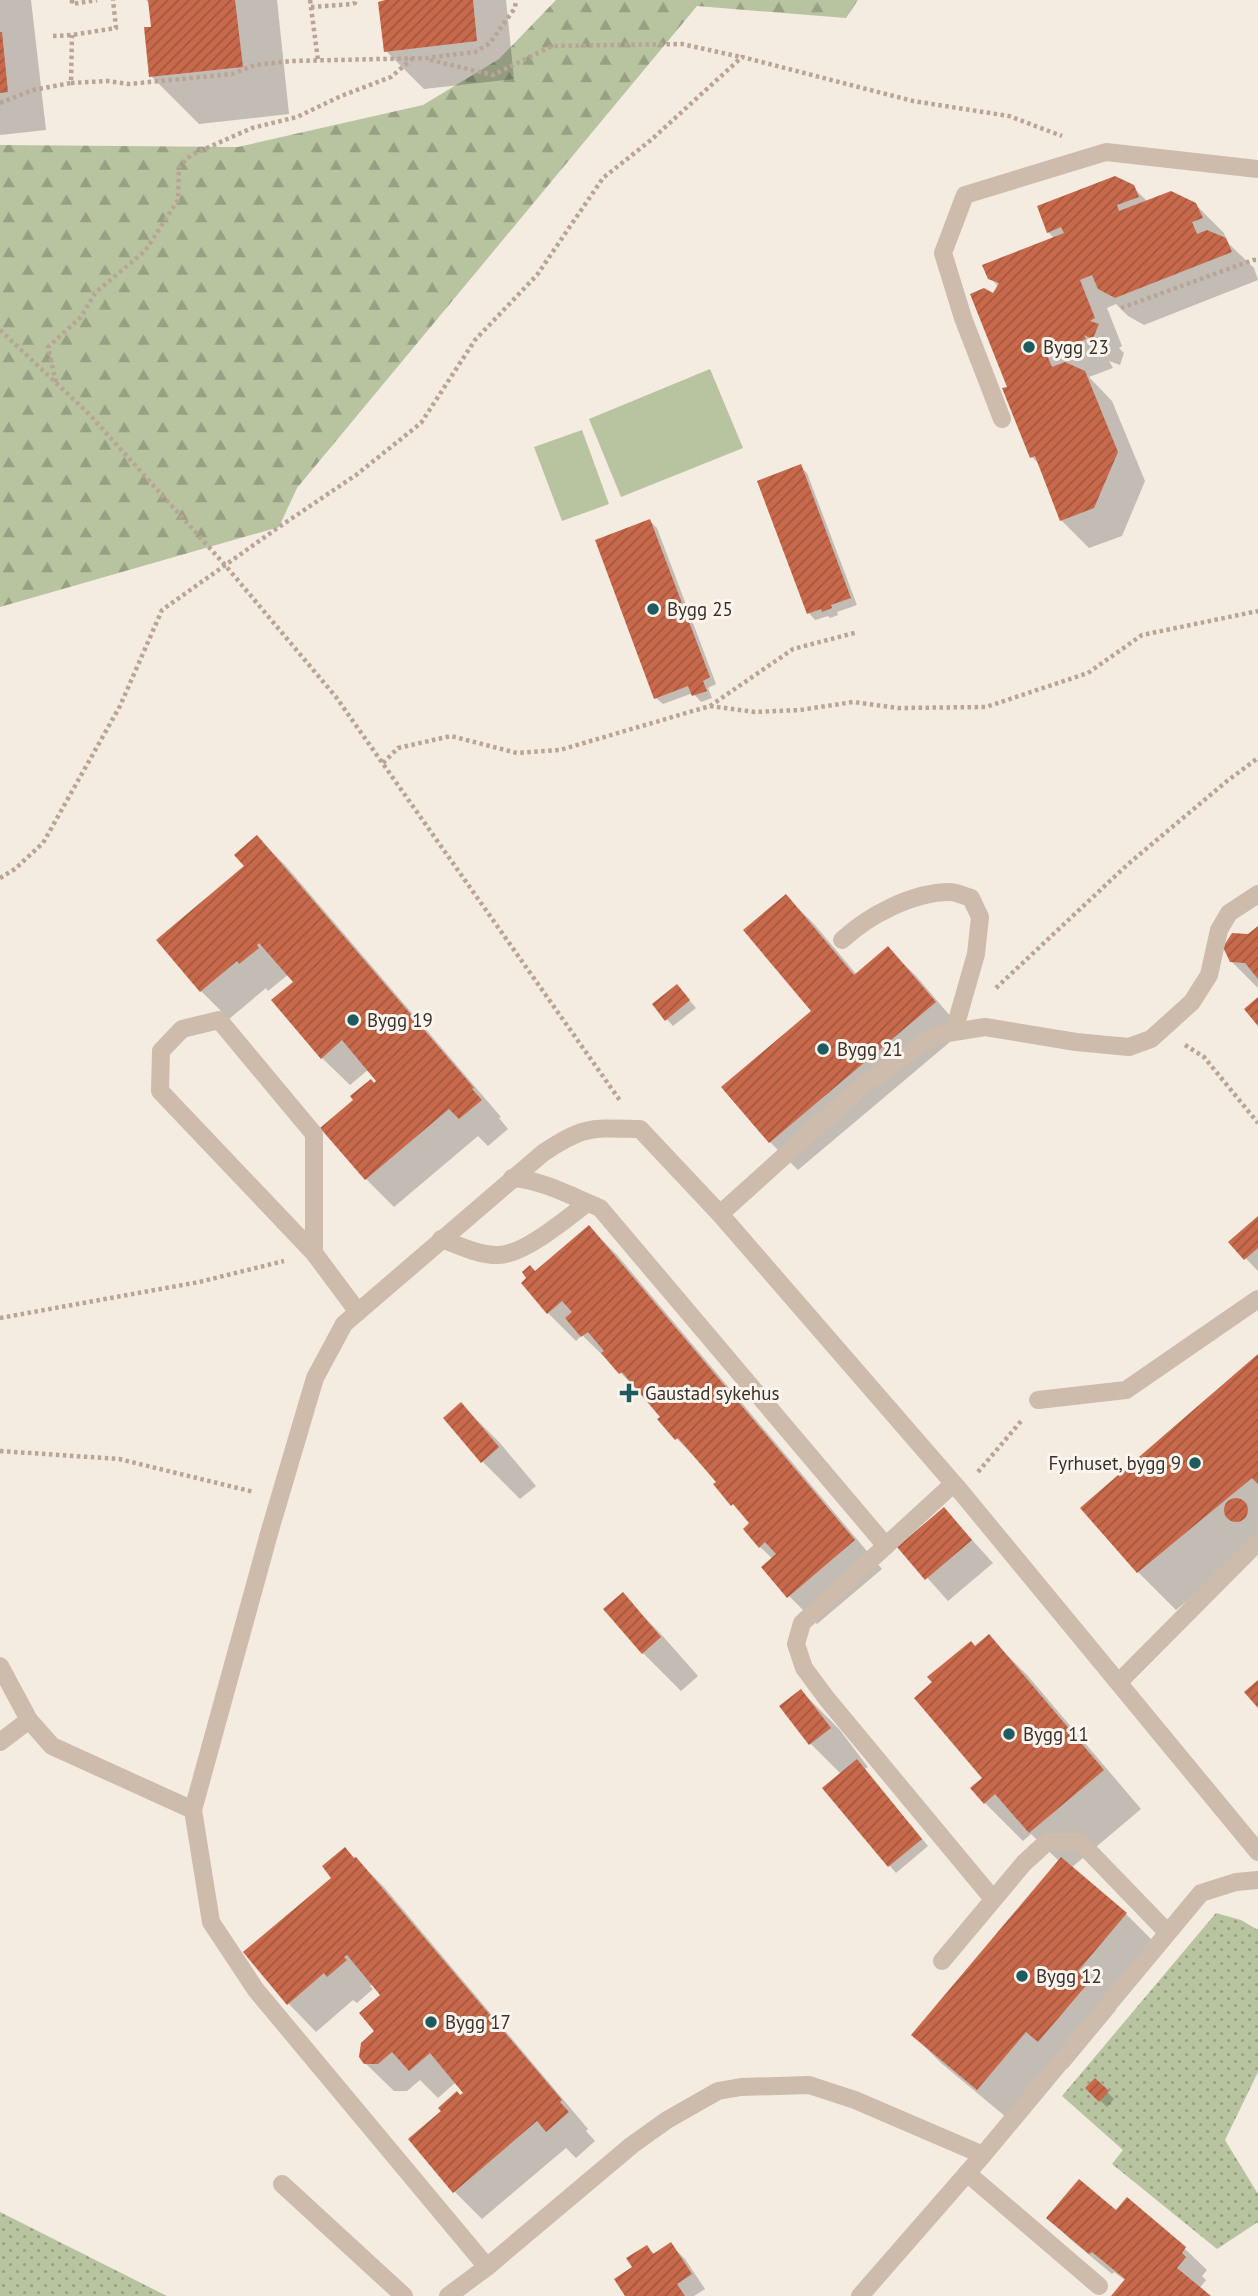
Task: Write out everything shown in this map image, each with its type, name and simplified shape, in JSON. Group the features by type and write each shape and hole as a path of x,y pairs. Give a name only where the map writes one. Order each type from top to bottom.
{"lane":[{"path":"1003,419 963,318 943,253 965,195 1106,152 1258,169"},
{"path":"842,940 876,914 910,900 951,891 971,898 980,917 976,954 954,1031"},
{"path":"720,1214 863,1085 935,1035 985,1027 1076,1042 1129,1047 1152,1039 1192,1002 1209,975 1219,930 1229,913 1258,894"},
{"path":"314,1253 314,1135 219,1020 181,1029 161,1051 160,1091 314,1253 358,1312"},
{"path":"487,2267 256,1990 211,1922 193,1810 315,1378 344,1324 512,1178 570,1135 592,1128 640,1129 720,1214 957,1488 1258,1852"},
{"path":"512,1178 524,1179 600,1208 886,1546"},
{"path":"441,1239 500,1256 538,1240 587,1203"},
{"path":"1038,1400 1126,1390 1258,1299"},
{"path":"957,1488 886,1546 802,1623 796,1644 804,1668 827,1699 993,1899"},
{"path":"1119,1682 1258,1542"},
{"path":"0,1666 29,1720 52,1746 193,1810"},
{"path":"0,1742 29,1720"},
{"path":"942,1961 1024,1863 1047,1842 1080,1842 1167,1932"},
{"path":"860,2296 983,2155 1201,1893 1236,1882 1258,1880"},
{"path":"449,2296 632,2145 667,2120 718,2091 741,2087 808,2085 855,2100 983,2155"},
{"path":"967,2173 1099,2286"},
{"path":"282,2184 404,2296"}],"path":[{"path":"72,0 72,4 97,0"},
{"path":"53,36 72,36 116,28 113,0"},
{"path":"310,0 318,60"},
{"path":"311,8 352,4 355,0"},
{"path":"0,103 33,90 71,83 108,81 130,84 232,74 255,65 318,60 426,58 475,52 490,43 514,8 516,0"},
{"path":"71,83 72,36"},
{"path":"426,58 493,75 552,46 682,44 913,101 1009,116 1106,152"},
{"path":"0,878 15,869 43,843 120,706 162,610 356,475 421,424 475,340 537,275 603,178 651,140 741,57"},
{"path":"56,383 48,347 81,317 95,293 145,251 178,200 179,167 191,155 252,128 296,117 341,96 391,78 413,58"},
{"path":"1121,308 1258,260"},
{"path":"0,330 89,414 225,565 336,697 640,1129"},
{"path":"710,706 755,712 800,710 853,702 898,708 986,707 1088,673 1142,635 1258,611"},
{"path":"383,764 398,748 451,736 517,753 560,750 710,706 793,649 858,632"},
{"path":"990,995 1126,865 1258,758"},
{"path":"1152,1039 1170,1036 1204,1057 1258,1123"},
{"path":"0,1318 199,1282 314,1253"},
{"path":"957,1488 1038,1400"},
{"path":"0,1451 119,1459 279,1498"}],"green space":[{"path":"556,0 858,0 846,18 697,6 297,488 279,527 0,607 0,145 238,147 423,105 499,59"},
{"path":"710,369 743,448 621,497 589,419"},
{"path":"582,430 609,504 562,521 534,447"},
{"path":"1216,1913 1241,1920 1258,1930 1258,2072 1225,2140 1258,2194 1258,2222 1217,2249 1112,2164 1123,2150 1062,2096"},
{"path":"0,2212 167,2296 0,2296"}],"building":[{"path":"148,0 235,0 243,67 149,77 144,27 151,27"},
{"path":"473,0 477,41 384,52 378,2"},
{"path":"0,32 8,92 0,93"},
{"name":"Bygg 23","path":"1115,176 1134,185 1139,197 1117,205 1119,211 1171,191 1196,203 1203,218 1192,222 1197,234 1207,230 1226,238 1232,252 1115,298 1098,289 1092,275 1080,280 1095,318 1090,321 1099,324 1094,336 1092,339 1084,335 1086,339 1047,355 1052,367 1065,362 1085,371 1118,452 1094,508 1060,521 1035,456 1030,458 1002,388 1007,387 970,294 984,288 993,293 999,283 988,279 982,265 1064,233 1061,227 1047,233 1037,206"},
{"path":"801,464 851,598 831,605 832,608 822,612 821,609 807,614 757,481"},
{"name":"Bygg 25","path":"650,519 710,677 703,681 707,691 692,696 688,686 654,699 595,540"},
{"name":"Bygg 19","path":"257,835 482,1100 459,1119 449,1109 365,1180 320,1128 353,1100 350,1096 371,1079 374,1083 376,1081 342,1040 321,1059 271,1000 293,982 259,943 259,948 239,964 237,961 200,992 156,940 244,866 234,855"},
{"name":"Bygg 21","path":"786,894 854,975 888,946 936,1002 769,1143 721,1087 811,1011 743,930"},
{"path":"1258,926 1258,979 1245,963 1230,962 1223,947 1232,933 1248,934"},
{"path":"677,984 690,1000 665,1021 652,1004"},
{"path":"1258,997 1258,1026 1244,1009"},
{"path":"1258,1216 1258,1248 1244,1260 1228,1242"},
{"path":"589,1225 855,1540 787,1598 761,1567 776,1554 765,1542 759,1548 743,1529 749,1523 713,1484 716,1482 678,1438 675,1440 657,1419 660,1417 622,1372 619,1374 601,1353 604,1351 588,1332 581,1337 565,1318 572,1312 562,1301 547,1314 521,1283 526,1278 522,1272 530,1265 535,1271"},
{"name":"Fyrhuset, bygg 9","path":"1258,1354 1258,1484 1252,1478 1137,1573 1080,1508"},
{"path":"461,1402 499,1447 481,1463 443,1418"},
{"path":"1236,1498 1244,1502 1248,1510 1244,1518 1236,1522 1228,1518 1224,1510 1228,1502"},
{"path":"944,1507 972,1540 925,1580 897,1547"},
{"path":"623,1592 661,1637 642,1654 603,1609"},
{"name":"Bygg 11","path":"989,1634 1104,1770 1029,1833 995,1794 984,1804 970,1788 982,1778 914,1698 932,1682 927,1677 971,1641 975,1646"},
{"path":"1258,1680 1258,1708 1244,1692"},
{"path":"801,1689 831,1728 809,1745 779,1706"},
{"path":"857,1759 922,1839 888,1867 822,1788"},
{"name":"Bygg 17","path":"345,1847 562,2100 560,2102 569,2112 546,2132 537,2121 453,2193 408,2139 441,2111 438,2108 457,2091 460,2095 463,2093 430,2053 409,2071 392,2052 378,2064 364,2064 359,2057 361,2043 374,2031 359,2013 380,1995 347,1955 344,1957 347,1960 327,1977 324,1973 287,2005 243,1952 331,1878 322,1866"},
{"name":"Bygg 12","path":"1061,1857 1127,1913 1078,1971 1090,1981 1038,2042 1026,2032 977,2090 911,2035"},
{"path":"1095,2078 1109,2091 1099,2102 1085,2088"},
{"path":"1079,2179 1116,2210 1127,2197 1186,2247 1182,2253 1186,2257 1177,2268 1211,2296 1111,2296 1125,2279 1092,2252 1089,2254 1046,2218"},
{"path":"671,2242 692,2274 677,2284 685,2296 625,2296 614,2279 632,2267 626,2258 647,2245 653,2254"}],"place":[{"name":"Bygg 23","path":"1029,347"},
{"name":"Bygg 25","path":"653,609"},
{"name":"Bygg 19","path":"353,1020"},
{"name":"Bygg 21","path":"823,1049"},
{"name":"Gaustad sykehus","path":"629,1393"},
{"name":"Fyrhuset, bygg 9","path":"1195,1463"},
{"name":"Bygg 11","path":"1009,1734"},
{"name":"Bygg 12","path":"1022,1976"},
{"name":"Bygg 17","path":"431,2022"}]}
